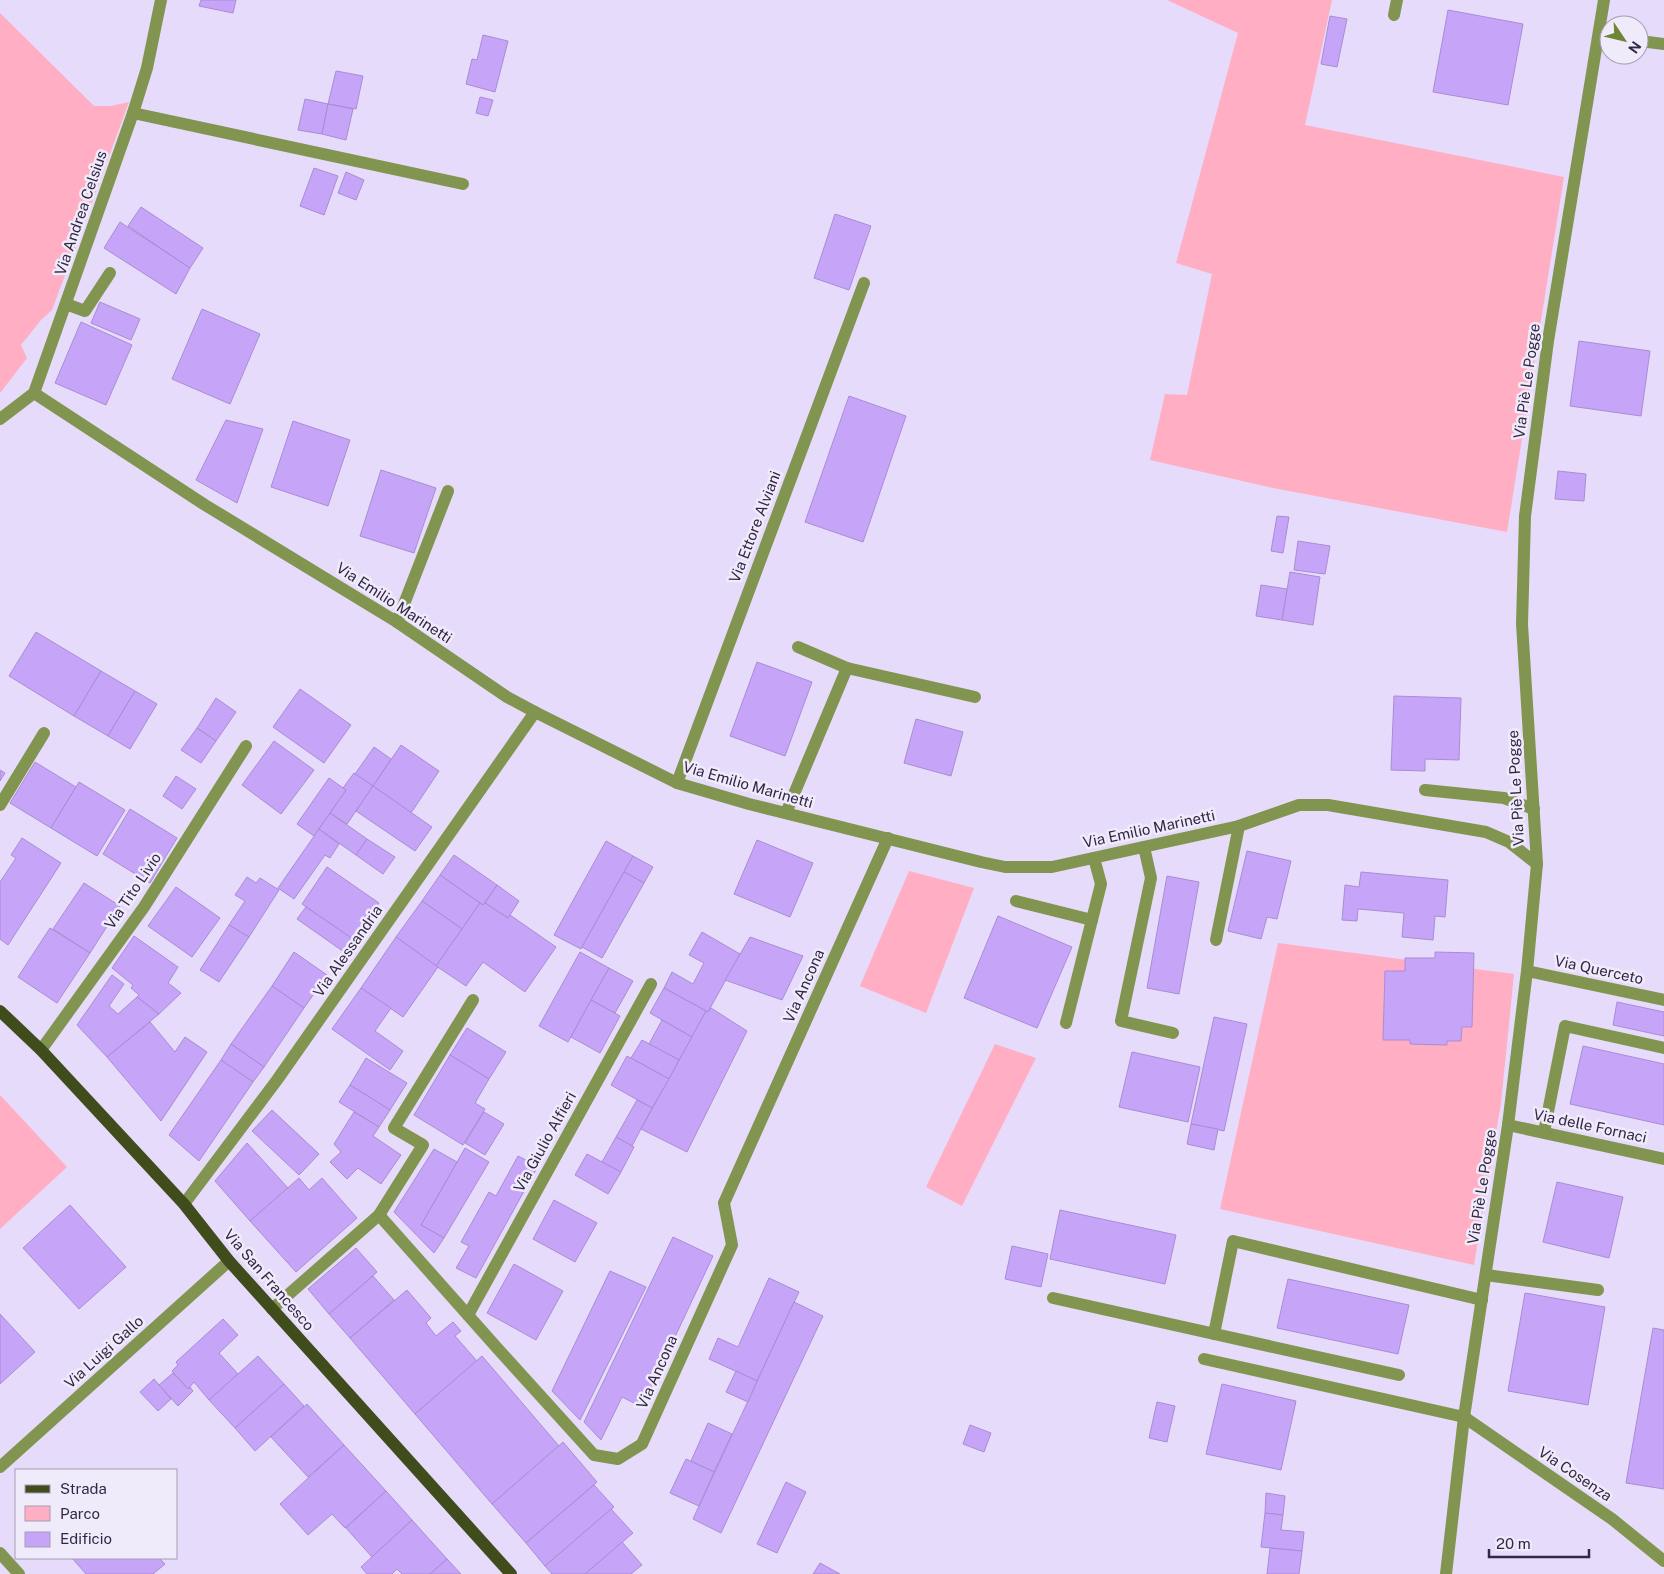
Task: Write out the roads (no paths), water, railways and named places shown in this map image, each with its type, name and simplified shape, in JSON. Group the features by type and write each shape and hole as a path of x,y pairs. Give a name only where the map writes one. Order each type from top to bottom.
{"main road":[{"name":"Via San Francesco","path":"0,1011 41,1050 184,1204 229,1261 511,1574"}],"street":[{"name":"Via Andrea Celsius","path":"34,392 133,113 147,68 161,0"},
{"path":"1394,15 1397,0"},
{"name":"Via Piè Le Pogge","path":"1446,1574 1464,1417 1508,1125 1527,971 1537,864 1522,624 1525,516 1548,341 1604,0"},
{"path":"1649,42 1664,44"},
{"path":"133,113 463,184"},
{"path":"66,304 85,311 110,273"},
{"name":"Via Ettore Alviani","path":"677,783 864,283"},
{"path":"0,418 34,392"},
{"name":"Via Emilio Marinetti","path":"34,392 205,505 397,622 507,697 677,783 749,804 981,862 1005,866 1052,867 1239,826 1299,805 1328,804 1486,832 1509,842 1537,864"},
{"path":"397,622 448,491"},
{"path":"798,647 847,668 975,697"},
{"path":"786,813 847,668"},
{"name":"Via Alessandria","path":"184,1204 277,1080 535,712"},
{"path":"0,806 44,733"},
{"name":"Via Tito Livio","path":"41,1050 144,907 246,746"},
{"path":"1426,790 1504,798 1534,809"},
{"path":"1216,940 1239,826"},
{"name":"Via Ancona","path":"380,1215 594,1455 618,1459 642,1444 732,1245 724,1203 888,838"},
{"path":"1144,847 1151,878 1121,1020 1173,1033"},
{"path":"1066,1023 1101,884 1094,858"},
{"path":"1016,901 1092,920"},
{"name":"Via Querceto","path":"1527,971 1664,1000"},
{"name":"Via Giulio Alfieri","path":"468,1315 651,984"},
{"path":"272,1309 380,1215 423,1146 394,1128 473,1000"},
{"path":"1544,1132 1565,1026 1664,1048"},
{"name":"Via delle Fornaci","path":"1508,1125 1664,1159"},
{"path":"1214,1334 1233,1241 1482,1300"},
{"name":"Via Luigi Gallo","path":"0,1467 229,1261"},
{"path":"1486,1275 1598,1290"},
{"path":"1053,1298 1399,1375"},
{"path":"1204,1359 1464,1417"},
{"name":"Via Cosenza","path":"1464,1417 1612,1519 1664,1561"},
{"path":"0,1553 19,1574"}]}
